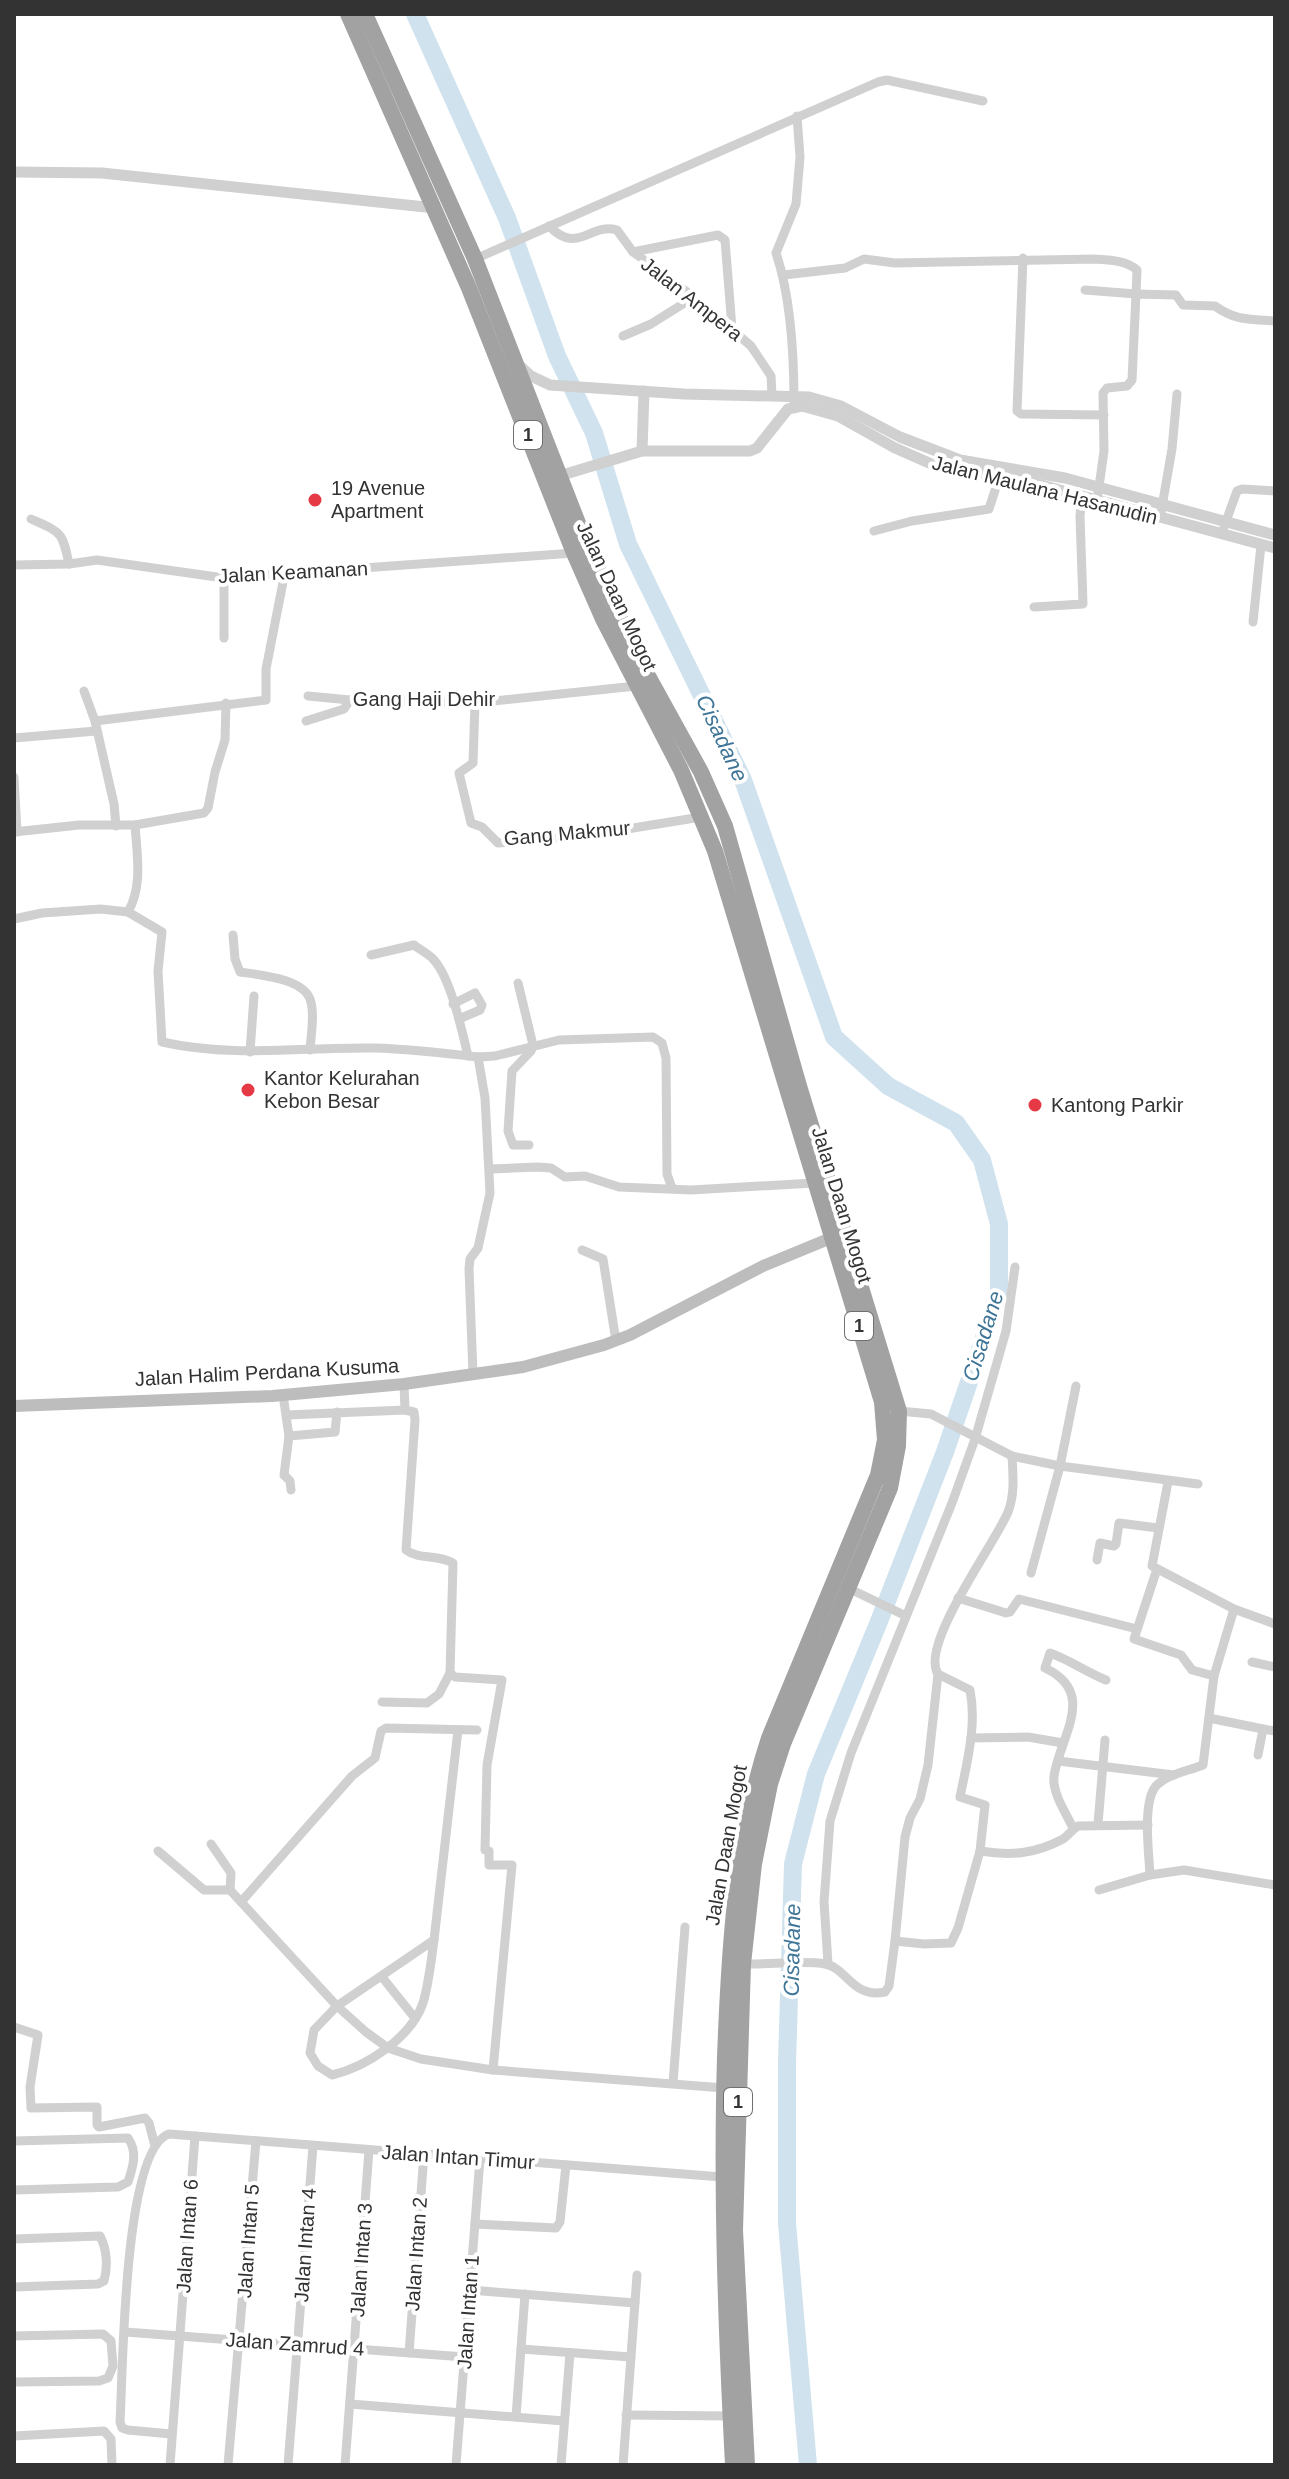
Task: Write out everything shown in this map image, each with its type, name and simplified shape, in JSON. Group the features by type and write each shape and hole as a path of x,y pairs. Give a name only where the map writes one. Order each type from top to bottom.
{"highway":[{"name":"Jalan Daan Mogot","path":"348,14 498,358 574,553 636,686 681,770 717,858 814,1183 876,1377 883,1412 885,1440 871,1494 747,1824 732,1918 722,2177 733,2465"},
{"name":"Jalan Daan Mogot","path":"365,14 475,259 536,415 567,474 583,536 624,627 701,772 734,851 799,1086 899,1411 898,1446 890,1488 855,1591 776,1741 756,1851 735,2230 747,2465"},
{"path":"717,858 734,851"}],"main road":[{"name":"Jalan Halim Perdana Kusuma","path":"14,1406 283,1395 404,1384 523,1367 616,1341 763,1266 831,1238"}],"street":[{"path":"475,259 868,85 887,80 983,101"},
{"path":"567,474 638,449 742,453 757,448 794,401 784,275 776,253 796,204 800,157 797,116"},
{"path":"14,172 102,173 435,208"},
{"name":"Jalan Ampera","path":"547,227 559,237 571,239 613,228 633,252 694,297 751,346 771,376 772,395"},
{"path":"633,252 722,236 725,240 732,328"},
{"path":"784,275 845,268 864,259 895,263 1023,258 1094,259 1133,266 1138,271 1132,380 1127,386 1104,390 1104,451 1097,501"},
{"path":"1023,258 1017,411 1021,414 1104,415"},
{"path":"1085,290 1176,295 1183,305 1215,306 1223,314 1236,318 1275,321"},
{"path":"623,336 651,324 694,297"},
{"path":"517,362 531,376 553,385 540,396 536,415"},
{"name":"Jalan Maulana Hasanudin","path":"553,385 628,390 644,395 772,395 794,401 841,406 898,443 940,454 999,478 1035,477 1097,501 1226,523 1275,535"},
{"path":"1161,512 1172,449 1177,394"},
{"path":"638,449 644,395"},
{"name":"Jalan Maulana Hasanudin","path":"987,471 1099,488 1260,548 1275,548"},
{"path":"874,531 912,521 989,509 999,478"},
{"path":"1222,535 1237,491 1275,491"},
{"path":"1034,607 1083,604 1082,497"},
{"path":"31,519 62,536 69,564"},
{"path":"1253,622 1260,548"},
{"name":"Jalan Keamanan","path":"14,565 97,560 224,578 574,553"},
{"path":"14,738 226,703 266,700 266,669 285,572"},
{"path":"224,578 224,638"},
{"name":"Gang Haji Dehir","path":"308,696 475,703 636,686"},
{"path":"84,691 96,726 116,826"},
{"path":"306,721 344,709 350,700"},
{"path":"14,777 16,832 79,825 135,825 204,813 208,808 225,740 226,703"},
{"name":"Gang Makmur","path":"475,703 473,763 459,773 471,823 482,827 498,843 590,835 701,817"},
{"path":"128,912 136,898 138,882 135,825"},
{"path":"14,919 42,913 101,909 128,912 162,932 158,971 162,1042 200,1050 250,1052 376,1048 495,1056 559,1040 653,1037 662,1043 666,1058 667,1174 672,1188"},
{"path":"233,935 235,959 240,972 286,980 307,993 311,1001 310,1050"},
{"path":"371,955 414,945 434,960 473,1056 485,1098 490,1193 478,1248 470,1259 469,1269 473,1374"},
{"path":"518,983 533,1045 512,1071 508,1131 513,1145 529,1145"},
{"path":"453,1004 475,993 482,1005 480,1010 459,1019"},
{"path":"250,1052 254,996"},
{"path":"490,1169 551,1168 565,1177 585,1176 619,1187 691,1190 814,1183"},
{"path":"582,1250 603,1259 616,1341"},
{"path":"823,1964 830,1821 851,1753 902,1615 952,1503 1006,1331 1015,1267"},
{"path":"404,1384 405,1410"},
{"path":"1031,1573 1060,1466 1076,1386"},
{"path":"283,1395 289,1436 284,1475 290,1481 291,1490"},
{"path":"899,1411 931,1414 972,1438 1012,1456 1060,1466 1198,1484"},
{"path":"289,1436 335,1432 337,1412"},
{"path":"287,1415 414,1412 406,1550 412,1555 445,1558 453,1563 450,1673 439,1694 427,1703 382,1702"},
{"path":"305,1414 307,1433"},
{"path":"748,1964 823,1964 864,1991 875,1994 885,1992 889,1986 905,1837 920,1799 928,1765 938,1674 934,1662 939,1641 958,1598 979,1567 1009,1510 1013,1491 1012,1456"},
{"path":"1168,1482 1152,1563 1157,1569 1234,1609 1275,1624"},
{"path":"1097,1560 1100,1543 1116,1544 1119,1523 1158,1528"},
{"path":"1157,1569 1134,1639 1181,1655 1192,1670 1214,1676"},
{"path":"855,1591 902,1615"},
{"path":"958,1598 1006,1613 1019,1599 1137,1629"},
{"path":"1150,1875 1148,1825 1151,1796 1155,1787 1203,1765 1214,1676 1234,1609"},
{"path":"1073,1828 1055,1792 1054,1778 1072,1720 1070,1687 1064,1678 1045,1668 1049,1653 1073,1661 1085,1672 1106,1680"},
{"path":"1252,1662 1275,1667"},
{"path":"450,1673 455,1677 502,1680 487,1765 485,1850 489,1851 489,1865 512,1865 493,2070"},
{"path":"895,1941 951,1943 980,1851 985,1805 960,1797 970,1754 973,1703 970,1690 938,1674"},
{"path":"1209,1718 1275,1731"},
{"path":"241,1902 352,1776 375,1758 381,1731 386,1728 477,1730"},
{"path":"1258,1755 1263,1729"},
{"path":"434,1940 337,2006 314,2030 310,2053 318,2066 332,2075 352,2070 388,2048 423,2002 434,1940 458,1730"},
{"path":"971,1738 1028,1737 1063,1743"},
{"path":"1098,1824 1105,1740"},
{"path":"1058,1761 1177,1775"},
{"path":"980,1851 1008,1856 1023,1854 1066,1837 1073,1828 1098,1824 1148,1825"},
{"path":"211,1844 231,1873 230,1890 337,2006 388,2048 421,2059 493,2070 724,2088"},
{"path":"158,1851 204,1890 230,1890"},
{"path":"1099,1890 1150,1875 1184,1870 1275,1885"},
{"path":"673,2083 685,1927"},
{"path":"382,1977 414,2017"},
{"path":"14,2027 38,2035 30,2087 31,2108 97,2107 99,2127 145,2118 155,2146"},
{"path":"171,2434 122,2428 132,2218 155,2146 161,2137 169,2134 195,2136"},
{"name":"Jalan Intan Timur","path":"195,2136 722,2177"},
{"name":"Jalan Intan 6","path":"170,2465 195,2136"},
{"path":"14,2141 128,2138 134,2146 134,2167 128,2182 118,2187 14,2190"},
{"name":"Jalan Intan 5","path":"228,2465 256,2141"},
{"name":"Jalan Intan 4","path":"288,2465 313,2146"},
{"name":"Jalan Intan 3","path":"345,2464 369,2150"},
{"name":"Jalan Intan 2","path":"409,2353 424,2154"},
{"name":"Jalan Intan 1","path":"456,2465 480,2159"},
{"path":"475,2224 556,2228 560,2222 566,2165"},
{"path":"14,2237 100,2236 105,2246 106,2274 104,2281 98,2284 14,2287"},
{"path":"623,2465 637,2275"},
{"path":"470,2290 635,2303"},
{"path":"516,2417 525,2294"},
{"name":"Jalan Zamrud 4","path":"125,2332 465,2357"},
{"path":"14,2336 103,2334 111,2341 113,2366 108,2378 99,2381 14,2382"},
{"path":"521,2349 631,2357"},
{"path":"561,2465 570,2353"},
{"path":"350,2404 564,2421"},
{"path":"626,2415 730,2416"},
{"path":"14,2436 104,2431 111,2439 112,2465"},
{"path":"345,2464 358,2465"}],"waterway":[{"name":"Cisadane","path":"415,14 507,218 557,356 594,433 628,544 743,780 834,1037 888,1086 956,1123 982,1160 999,1224 999,1291 982,1344 945,1452 816,1774 793,1864 787,2063 787,2223 808,2465"}],"place":[{"name":"19 Avenue Apartment","path":"315,500"},
{"name":"Kantor Kelurahan Kebon Besar","path":"248,1090"},
{"name":"Kantong Parkir","path":"1035,1105"}]}
